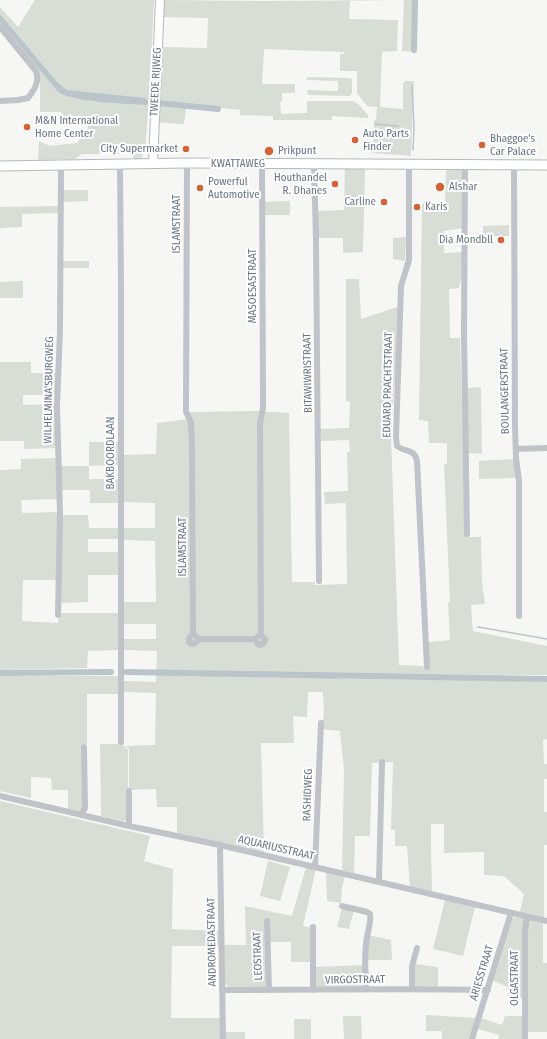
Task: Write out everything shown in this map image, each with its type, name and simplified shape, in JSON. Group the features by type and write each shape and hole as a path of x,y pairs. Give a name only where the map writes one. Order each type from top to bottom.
{"main road":[{"name":"KWATTAWEG","path":"0,166 187,163 314,165 547,165"}],"street":[{"name":"TWEEDE RIJWEG","path":"153,164 160,0"},
{"path":"0,27 36,71 38,77 38,82 28,98 0,101"},
{"name":"ISLAMSTRAAT","path":"187,163 186,412 191,422 192,447 193,634 199,638 255,639 260,635 260,424 263,408"},
{"name":"BAKBOORDLAAN","path":"120,164 121,742"},
{"name":"MASOESASTRAAT","path":"262,164 263,408"},
{"path":"465,164 464,335 467,534"},
{"name":"BITAWIWRISTRAAT","path":"314,165 317,309 319,581"},
{"name":"EDUARD PRACHTSTRAAT","path":"409,165 409,260 401,286 396,437 397,446 402,450 412,452 416,455 417,460 428,667"},
{"name":"BOULANGERSTRAAT","path":"514,165 516,449 519,481 519,616"},
{"name":"WILHELMINA'SBURGWEG","path":"58,615 60,513 57,406 60,331 61,166"},
{"path":"516,449 547,448"},
{"name":"RASHIDWEG","path":"315,867 320,723"},
{"path":"81,815 85,808 84,747"},
{"path":"379,882 382,762"},
{"path":"129,791 129,826"},
{"name":"AQUARIUSSTRAAT","path":"0,796 129,826 220,845 547,921"},
{"name":"ANDROMEDASTRAAT","path":"220,845 223,1039"},
{"path":"342,906 370,914 371,918 365,947 366,990"},
{"name":"ARIESSTRAAT","path":"472,1039 511,913"},
{"name":"OLGASTRAAT","path":"525,1039 525,930 527,917"},
{"name":"LEOSTRAAT","path":"267,921 269,990"},
{"path":"313,927 313,990"},
{"path":"412,988 412,966 416,948"},
{"name":"VIRGOSTRAAT","path":"222,990 366,990 412,988 488,990"}],"shaded area":[{"path":"35,0 154,0 145,151 141,159 134,159 132,153 108,154 105,150 101,150 99,154 82,154 75,159 38,160 39,141 50,146 78,143 79,139 86,137 90,117 62,117 61,112 40,112 40,78 0,25 0,22 58,92 75,98 100,102 146,105 67,90 58,83 0,14 0,7 18,27"},
{"path":"162,0 400,0 350,1 349,19 398,20 397,51 382,52 380,107 403,109 403,84 405,81 414,81 411,156 373,153 374,120 376,120 377,107 367,106 357,93 357,71 340,71 340,54 344,54 344,52 264,49 262,84 295,84 295,93 282,93 282,101 280,102 281,114 307,113 307,101 352,101 360,106 368,115 368,118 332,116 332,120 273,120 273,116 240,115 240,110 156,101 160,47 207,48 208,18 161,17"},
{"path":"404,0 418,0 416,52 402,51"},
{"path":"0,14 58,83 67,90 145,98 148,101 148,104 100,102 75,98 58,92 0,22"},
{"path":"307,77 352,79 352,93 350,96 308,95 307,90 338,91 338,81 307,80"},
{"path":"156,106 186,108 184,124 155,122"},
{"path":"345,165 363,168 365,171 363,252 343,253 343,238 318,238 317,211 344,210"},
{"path":"446,170 463,170 463,228 444,231 444,253 463,252 462,274 459,288 449,289 450,338 460,338 466,537 481,537 482,582 485,604 471,605 473,631 547,646 547,675 341,674 341,679 547,681 547,739 543,740 544,764 547,764 547,779 544,779 544,812 547,812 547,845 544,845 544,918 520,912 524,894 504,876 484,875 484,852 444,853 444,824 431,824 432,892 410,887 407,846 395,846 395,830 391,830 393,762 372,763 370,836 355,836 354,873 342,870 344,770 340,731 322,729 324,712 323,692 308,692 307,717 293,716 294,743 261,743 264,852 177,833 177,807 157,807 156,789 129,790 129,749 125,746 155,745 156,693 124,692 124,681 156,682 157,651 123,650 124,639 156,639 156,624 123,624 123,602 156,602 155,541 123,540 123,528 155,528 155,503 123,502 123,455 156,454 157,423 189,419 190,412 255,411 289,413 292,582 315,582 315,585 347,584 346,503 325,504 324,492 348,491 347,452 350,452 349,440 321,441 320,429 349,428 350,402 346,401 346,279 359,279 361,319 397,307 396,364 391,436 399,665 423,666 423,668 429,668 428,642 450,640 448,602 450,602 444,464 447,464 447,443 429,443 428,421 419,420 422,204 445,205"},
{"path":"63,190 88,190 88,201 63,202"},
{"path":"290,201 290,215 263,215 262,202"},
{"path":"59,206 59,213 22,214 22,227 0,228 0,207"},
{"path":"509,225 509,236 483,236 483,226"},
{"path":"406,237 405,261 393,259 393,238"},
{"path":"63,261 89,261 89,268 63,268"},
{"path":"23,281 23,298 0,298 0,282"},
{"path":"0,362 31,362 31,373 57,373 56,395 23,395 23,405 55,404 56,448 24,449 24,441 0,441"},
{"path":"481,387 482,454 468,453 466,388"},
{"path":"89,442 119,442 119,465 89,466"},
{"path":"57,458 58,499 21,500 22,513 58,512 57,580 23,580 22,621 58,623 59,613 119,613 119,650 88,651 87,668 0,670 0,470 21,469 21,459"},
{"path":"515,459 517,478 479,479 479,461"},
{"path":"61,466 89,466 89,479 119,479 119,503 90,503 90,490 61,490"},
{"path":"61,515 88,515 89,528 119,528 119,539 88,539 88,552 120,552 120,575 88,575 88,602 59,603"},
{"path":"0,676 119,676 120,694 87,694 87,744 81,747 83,807 80,812 68,810 68,790 52,790 51,778 31,777 31,798 0,791"},
{"path":"100,744 122,744 128,750 128,790 126,790 126,820 124,821 101,816"},
{"path":"0,801 150,836 144,861 173,869 172,929 220,931 221,946 172,946 171,1018 220,1018 220,1039 0,1039"},
{"path":"268,861 290,867 280,901 260,896"},
{"path":"306,867 316,869 303,926 312,928 312,962 291,962 291,942 270,942 270,920 267,986 264,988 228,987 225,983 224,945 246,945 245,906 292,916"},
{"path":"326,872 345,876 342,888 341,903 327,901"},
{"path":"445,900 475,907 463,956 433,949"},
{"path":"342,908 354,910 349,929 337,927"},
{"path":"517,917 525,919 523,998 508,999 508,987 493,981 511,921 513,918"},
{"path":"529,920 543,923 543,963 547,963 547,1032 526,1032 527,931"},
{"path":"368,935 391,940 392,960 367,960"},
{"path":"415,964 438,967 438,987 414,986 413,967"},
{"path":"364,965 363,987 315,988 315,967"},
{"path":"426,1015 477,1018 470,1039 442,1039 442,1031 426,1031"},
{"path":"343,1016 361,1016 362,1039 344,1039"},
{"path":"505,1016 523,1016 523,1039 498,1039 499,1035 478,1029 481,1018 502,1025"},
{"path":"294,1019 311,1019 311,1039 294,1039"},
{"path":"225,1032 245,1032 245,1039 225,1039"}],"waterway":[{"path":"414,50 415,0"},
{"path":"412,86 414,127 413,150"},
{"path":"158,103 218,109"},
{"path":"375,124 398,126"},
{"path":"478,627 547,639"},
{"path":"0,673 111,672"},
{"path":"126,672 547,679"}],"place":[{"name":"M&N International Home Center","path":"27,127"},
{"name":"Auto Parts Finder","path":"355,140"},
{"name":"Bhaggoe's Car Palace","path":"482,145"},
{"name":"City Supermarket","path":"186,149"},
{"name":"Prikpunt","path":"269,151"},
{"name":"Houthandel R. Dhanes","path":"335,184"},
{"name":"Alshar","path":"440,187"},
{"name":"Powerful Automotive","path":"200,188"},
{"name":"Carline","path":"384,202"},
{"name":"Karis","path":"417,207"},
{"name":"Dia Mondbll","path":"501,240"}]}
